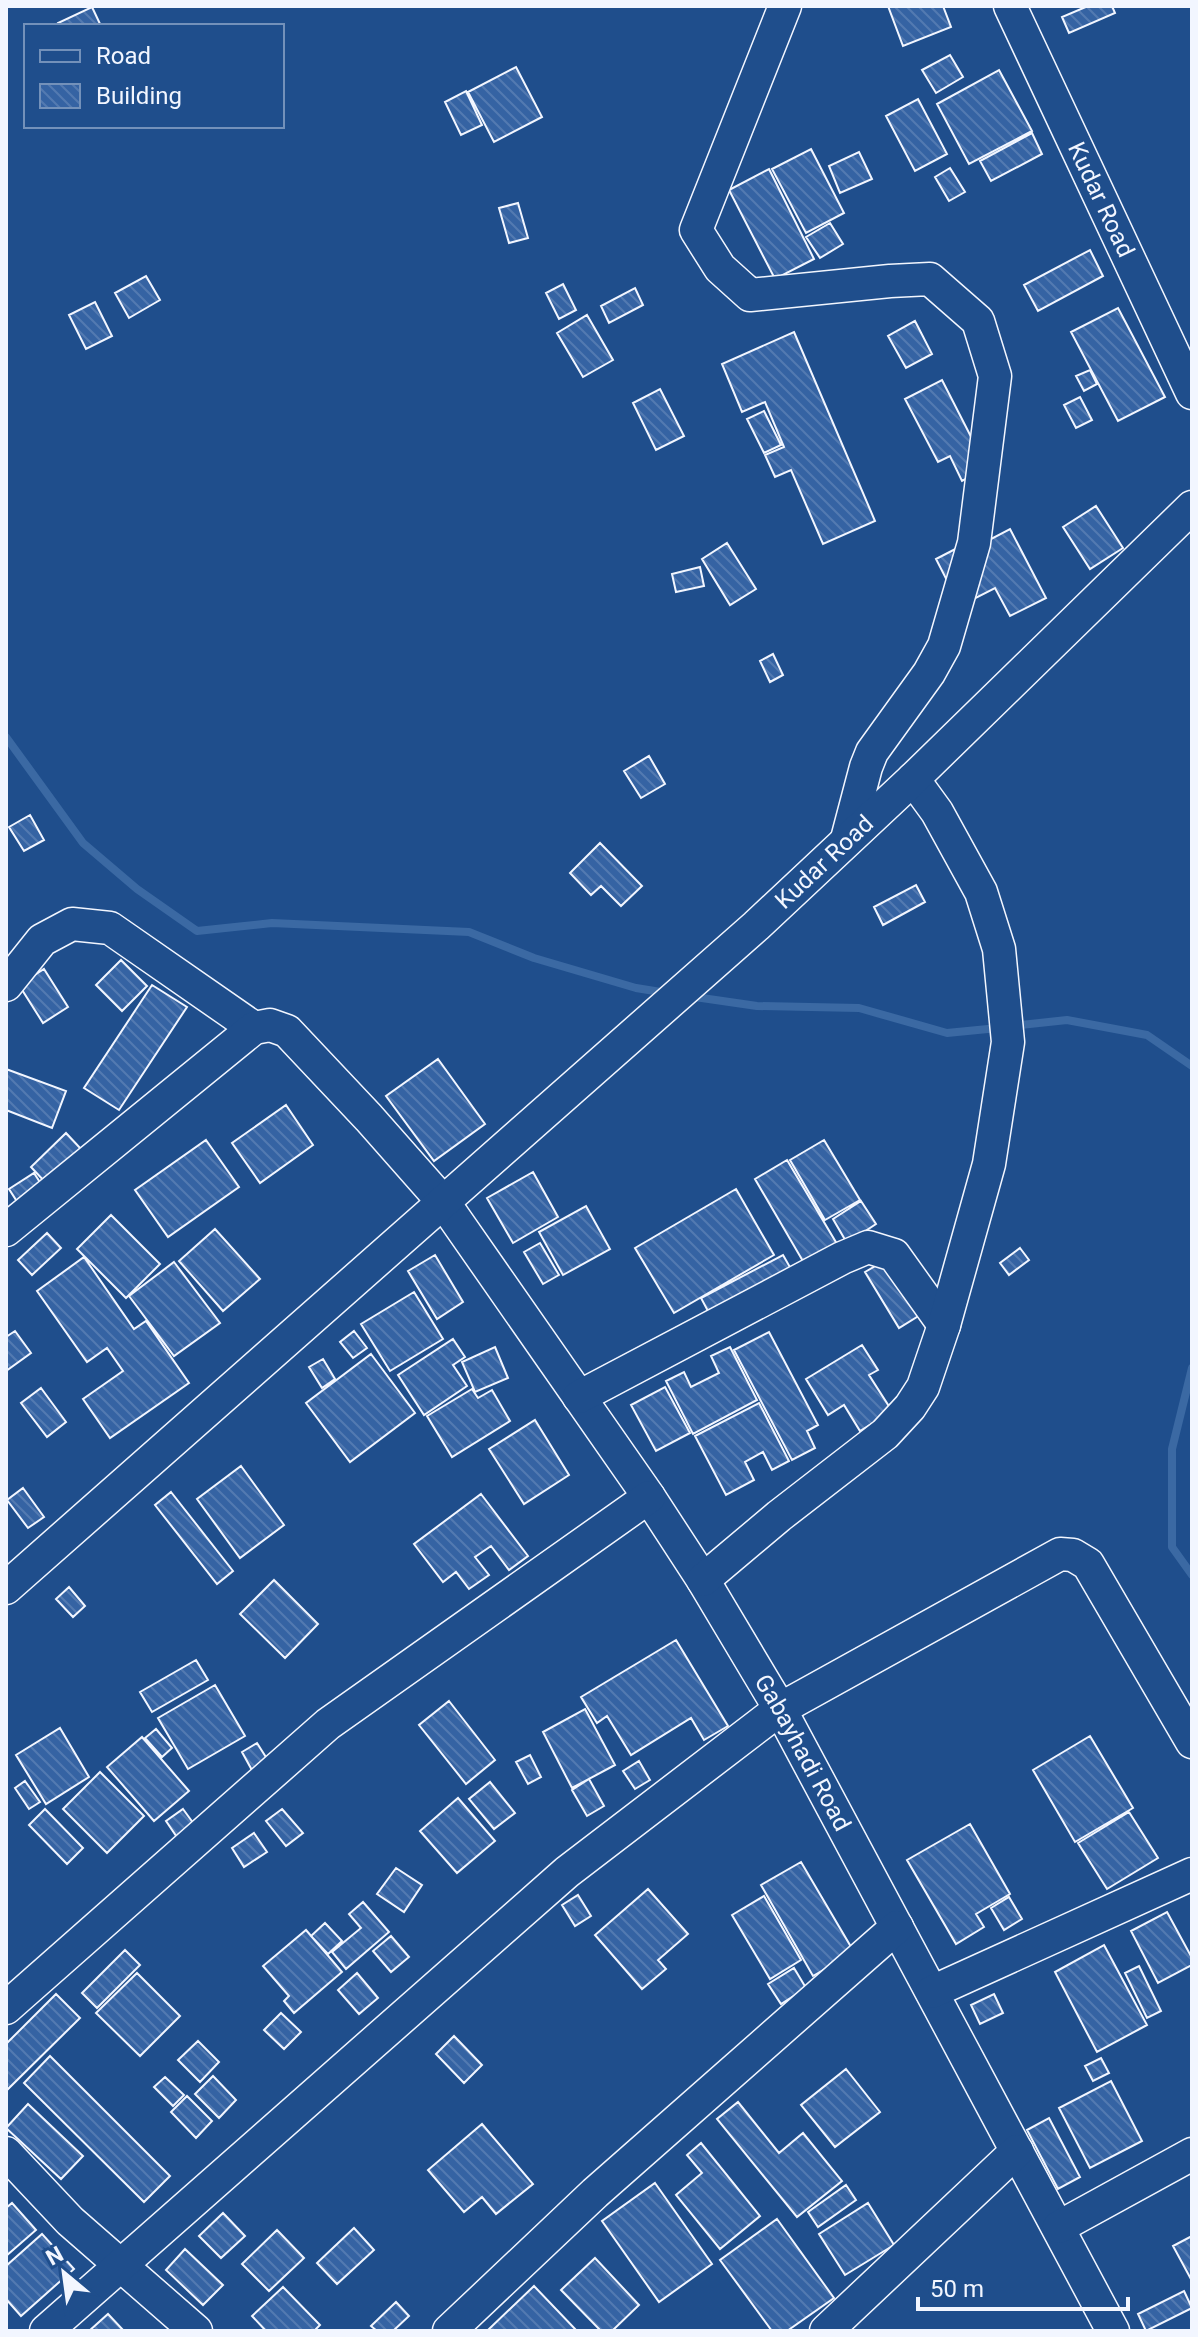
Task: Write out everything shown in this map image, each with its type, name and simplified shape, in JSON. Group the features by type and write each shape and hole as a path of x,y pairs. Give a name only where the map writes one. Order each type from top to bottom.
{"street":[{"path":"785,6 696,230 720,268 750,295 930,279 978,321 995,376 974,543 944,646 929,673 872,752 847,839"},
{"name":"Kudar Road","path":"1011,6 1192,393"},
{"name":"Kudar Road","path":"6,1588 756,926 913,779 1192,507"},
{"path":"703,1580 885,1434 910,1407 923,1387 944,1325 989,1164 1008,1042 999,949 985,904 937,812 913,779"},
{"path":"6,985 42,940 72,924 110,928 254,1028 7,1227"},
{"name":"Gabayhadi Road","path":"254,1028 270,1025 287,1031 444,1203 649,1497 780,1709 1113,2331"},
{"path":"579,1397 868,1247 894,1255 944,1325"},
{"path":"6,2008 328,1724 649,1497"},
{"path":"46,2331 567,1872 780,1709 1060,1554 1073,1555 1088,1564 1192,1742"},
{"path":"932,1992 1192,1874"},
{"path":"449,2331 595,2193 897,1927"},
{"path":"826,2331 1017,2151"},
{"path":"6,2153 70,2221 196,2331"},
{"path":"1059,2227 1192,2154"}],"building":[{"path":"888,6 943,6 951,27 903,46"},
{"path":"1088,6 1112,6 1115,13 1069,33 1062,17"},
{"path":"92,7 100,24 58,24"},
{"path":"950,55 963,77 936,93 922,70"},
{"path":"516,67 542,117 494,142 468,92"},
{"path":"999,70 1032,131 969,164 937,104"},
{"path":"466,91 482,125 461,135 445,102"},
{"path":"918,99 947,154 915,171 886,116"},
{"path":"1032,133 1042,154 991,181 980,161"},
{"path":"811,149 844,213 806,233 772,169"},
{"path":"859,152 872,179 840,193 829,166"},
{"path":"950,168 965,192 949,201 935,177"},
{"path":"769,169 814,259 775,279 729,190"},
{"path":"518,203 528,238 509,243 499,208"},
{"path":"830,223 843,244 820,258 806,237"},
{"path":"1090,250 1103,276 1038,311 1024,285"},
{"path":"146,276 160,300 129,318 115,293"},
{"path":"563,284 576,310 559,319 546,293"},
{"path":"635,288 643,305 609,323 601,306"},
{"path":"95,302 112,336 86,349 69,315"},
{"path":"1118,308 1165,397 1118,421 1071,332"},
{"path":"587,315 613,360 583,377 557,333"},
{"path":"915,321 932,354 906,368 888,336"},
{"path":"794,332 875,521 823,544 791,470 775,477 765,455 784,447 765,402 742,412 722,364"},
{"path":"1090,370 1097,384 1084,391 1076,376"},
{"path":"942,380 987,468 962,481 950,456 938,462 905,399"},
{"path":"660,389 684,436 656,450 633,403"},
{"path":"1080,397 1092,420 1076,428 1064,405"},
{"path":"764,411 781,445 764,453 747,419"},
{"path":"1096,506 1123,548 1090,569 1063,527"},
{"path":"1010,529 1046,598 1010,616 995,588 960,606 936,559 967,543 970,550"},
{"path":"727,543 756,589 730,605 702,559"},
{"path":"700,567 704,586 676,592 672,574"},
{"path":"773,654 783,675 770,682 760,661"},
{"path":"649,756 665,784 641,798 624,771"},
{"path":"30,815 44,840 24,851 9,827"},
{"path":"600,843 642,886 621,906 601,886 591,895 570,873"},
{"path":"916,885 925,902 883,925 874,907"},
{"path":"121,960 147,986 122,1011 96,985"},
{"path":"44,969 68,1007 43,1023 19,985"},
{"path":"152,985 187,1007 119,1110 84,1088"},
{"path":"438,1059 485,1124 434,1161 386,1096"},
{"path":"6,1069 66,1091 52,1128 6,1110"},
{"path":"286,1105 313,1145 260,1183 232,1143"},
{"path":"66,1133 81,1149 46,1183 31,1167"},
{"path":"206,1140 239,1187 168,1237 135,1190"},
{"path":"824,1140 860,1200 825,1220 790,1160"},
{"path":"787,1160 837,1244 804,1263 755,1179"},
{"path":"533,1172 558,1217 513,1243 487,1198"},
{"path":"34,1173 43,1187 18,1203 9,1189"},
{"path":"736,1189 774,1255 674,1313 635,1248"},
{"path":"861,1201 876,1224 847,1243 833,1219"},
{"path":"586,1206 610,1249 563,1275 539,1232"},
{"path":"111,1215 160,1264 126,1298 77,1249"},
{"path":"215,1229 260,1279 223,1311 179,1261"},
{"path":"47,1233 61,1248 32,1275 18,1260"},
{"path":"540,1243 559,1275 543,1284 524,1252"},
{"path":"1020,1248 1029,1260 1009,1275 1000,1263"},
{"path":"899,1252 933,1307 899,1328 865,1272"},
{"path":"435,1255 463,1302 437,1319 408,1271"},
{"path":"783,1255 791,1269 709,1313 701,1298"},
{"path":"84,1257 134,1329 146,1321 189,1383 110,1438 83,1399 123,1371 107,1348 87,1362 37,1291"},
{"path":"174,1262 220,1323 174,1356 129,1296"},
{"path":"414,1292 443,1339 390,1371 361,1324"},
{"path":"15,1331 31,1353 6,1371 6,1337"},
{"path":"354,1331 367,1348 353,1358 340,1342"},
{"path":"769,1332 818,1425 807,1431 815,1448 792,1460 734,1350"},
{"path":"453,1339 465,1357 453,1365 467,1386 424,1415 398,1375"},
{"path":"862,1345 878,1370 869,1375 892,1411 860,1431 844,1405 828,1415 806,1379"},
{"path":"495,1347 508,1378 475,1392 462,1362"},
{"path":"730,1347 757,1400 693,1434 666,1381 684,1372 691,1387 719,1373 711,1356"},
{"path":"371,1354 415,1413 350,1462 306,1403"},
{"path":"323,1359 335,1379 322,1388 309,1367"},
{"path":"665,1387 690,1433 656,1451 631,1405"},
{"path":"41,1388 66,1422 47,1437 21,1403"},
{"path":"472,1389 478,1398 492,1390 510,1421 452,1457 427,1416"},
{"path":"759,1403 789,1461 772,1470 763,1452 745,1462 754,1480 726,1495 695,1436"},
{"path":"535,1420 569,1475 524,1504 489,1449"},
{"path":"241,1466 284,1525 240,1558 197,1499"},
{"path":"23,1488 44,1517 28,1528 7,1500"},
{"path":"171,1492 233,1571 217,1584 155,1505"},
{"path":"481,1494 528,1556 509,1570 491,1546 475,1557 489,1575 469,1589 456,1572 443,1582 414,1544"},
{"path":"274,1580 318,1624 285,1658 240,1614"},
{"path":"69,1587 85,1606 73,1617 56,1599"},
{"path":"676,1640 728,1726 704,1740 691,1718 631,1755 607,1716 597,1723 581,1697"},
{"path":"196,1660 208,1680 152,1712 140,1692"},
{"path":"215,1685 245,1736 188,1769 158,1718"},
{"path":"449,1701 495,1760 466,1784 419,1725"},
{"path":"585,1709 615,1765 572,1788 543,1732"},
{"path":"60,1728 89,1777 46,1804 16,1755"},
{"path":"156,1729 172,1748 162,1757 145,1738"},
{"path":"1090,1736 1133,1808 1075,1842 1033,1770"},
{"path":"142,1737 189,1791 154,1821 107,1767"},
{"path":"257,1743 269,1762 253,1772 242,1752"},
{"path":"530,1755 541,1777 528,1784 516,1762"},
{"path":"639,1761 650,1780 635,1789 623,1771"},
{"path":"100,1772 144,1816 107,1853 63,1809"},
{"path":"589,1779 604,1806 587,1816 572,1790"},
{"path":"25,1781 40,1802 29,1809 15,1788"},
{"path":"490,1782 515,1813 494,1829 469,1799"},
{"path":"458,1798 495,1841 457,1873 420,1831"},
{"path":"45,1809 83,1848 67,1864 29,1825"},
{"path":"183,1809 199,1831 181,1843 166,1821"},
{"path":"282,1809 303,1833 286,1846 266,1821"},
{"path":"1129,1812 1158,1858 1107,1889 1078,1843"},
{"path":"970,1824 1010,1894 976,1914 984,1927 956,1944 907,1860"},
{"path":"254,1833 267,1852 244,1867 232,1848"},
{"path":"801,1862 854,1952 813,1976 761,1885"},
{"path":"396,1868 422,1885 404,1912 377,1894"},
{"path":"648,1889 688,1934 658,1960 666,1969 642,1989 595,1935"},
{"path":"578,1895 591,1916 575,1926 562,1905"},
{"path":"764,1896 801,1960 770,1979 732,1915"},
{"path":"1009,1897 1022,1919 1004,1930 991,1908"},
{"path":"363,1902 389,1932 346,1969 332,1952 361,1928 349,1914"},
{"path":"1167,1912 1192,1958 1192,1965 1158,1983 1131,1931"},
{"path":"325,1923 342,1941 328,1954 311,1936"},
{"path":"306,1930 342,1972 294,2013 284,2001 289,1996 263,1966"},
{"path":"391,1936 409,1957 391,1972 373,1951"},
{"path":"1104,1945 1147,2025 1097,2052 1055,1972"},
{"path":"125,1950 140,1965 97,2008 82,1993"},
{"path":"1139,1966 1161,2011 1147,2018 1125,1973"},
{"path":"794,1968 806,1988 781,2004 768,1984"},
{"path":"137,1973 180,2016 140,2056 96,2013"},
{"path":"357,1973 378,1998 359,2014 338,1990"},
{"path":"56,1994 80,2018 6,2091 6,2044"},
{"path":"994,1994 1003,2013 980,2024 971,2005"},
{"path":"281,2013 301,2032 284,2049 264,2030"},
{"path":"454,2036 482,2065 464,2083 436,2054"},
{"path":"198,2041 219,2062 200,2082 178,2060"},
{"path":"50,2056 170,2176 144,2202 24,2083"},
{"path":"1101,2058 1109,2073 1093,2081 1085,2066"},
{"path":"846,2069 880,2112 835,2147 801,2105"},
{"path":"213,2076 236,2100 219,2118 195,2094"},
{"path":"165,2077 184,2095 173,2106 154,2087"},
{"path":"1111,2081 1142,2141 1090,2168 1059,2108"},
{"path":"187,2096 212,2121 196,2138 171,2112"},
{"path":"738,2102 779,2153 803,2133 842,2181 797,2217 717,2119"},
{"path":"28,2104 83,2156 61,2179 6,2128"},
{"path":"1049,2118 1080,2177 1058,2189 1027,2130"},
{"path":"482,2124 533,2184 496,2214 482,2197 464,2212 428,2170"},
{"path":"701,2143 760,2216 720,2249 676,2195 702,2173 687,2155"},
{"path":"655,2183 712,2264 659,2302 602,2221"},
{"path":"846,2185 856,2200 818,2227 808,2212"},
{"path":"12,2203 36,2230 6,2256 6,2208"},
{"path":"868,2203 894,2245 845,2275 819,2234"},
{"path":"223,2213 245,2236 221,2258 199,2236"},
{"path":"777,2219 834,2298 787,2331 772,2331 720,2260"},
{"path":"354,2228 374,2250 337,2284 317,2263"},
{"path":"277,2230 304,2258 269,2291 242,2264"},
{"path":"42,2234 74,2269 21,2316 6,2299 6,2266"},
{"path":"1192,2236 1192,2281 1173,2246"},
{"path":"185,2249 223,2285 203,2305 166,2270"},
{"path":"595,2258 639,2305 612,2331 601,2331 561,2290"},
{"path":"534,2286 577,2331 489,2329"},
{"path":"283,2287 320,2325 314,2331 266,2331 252,2316"},
{"path":"1184,2291 1192,2308 1146,2331 1138,2314"},
{"path":"396,2302 409,2316 393,2331 377,2331 371,2326"},
{"path":"108,2314 124,2331 89,2331"}],"waterway":[{"path":"6,737 83,843 137,889 197,931 272,923 469,932 534,958 636,988 667,993"},
{"path":"688,996 757,1006 859,1008 947,1033 998,1028"},
{"path":"1012,1026 1067,1020 1147,1035 1192,1066"},
{"path":"1192,1368 1172,1449 1172,1547 1192,1575"}]}
